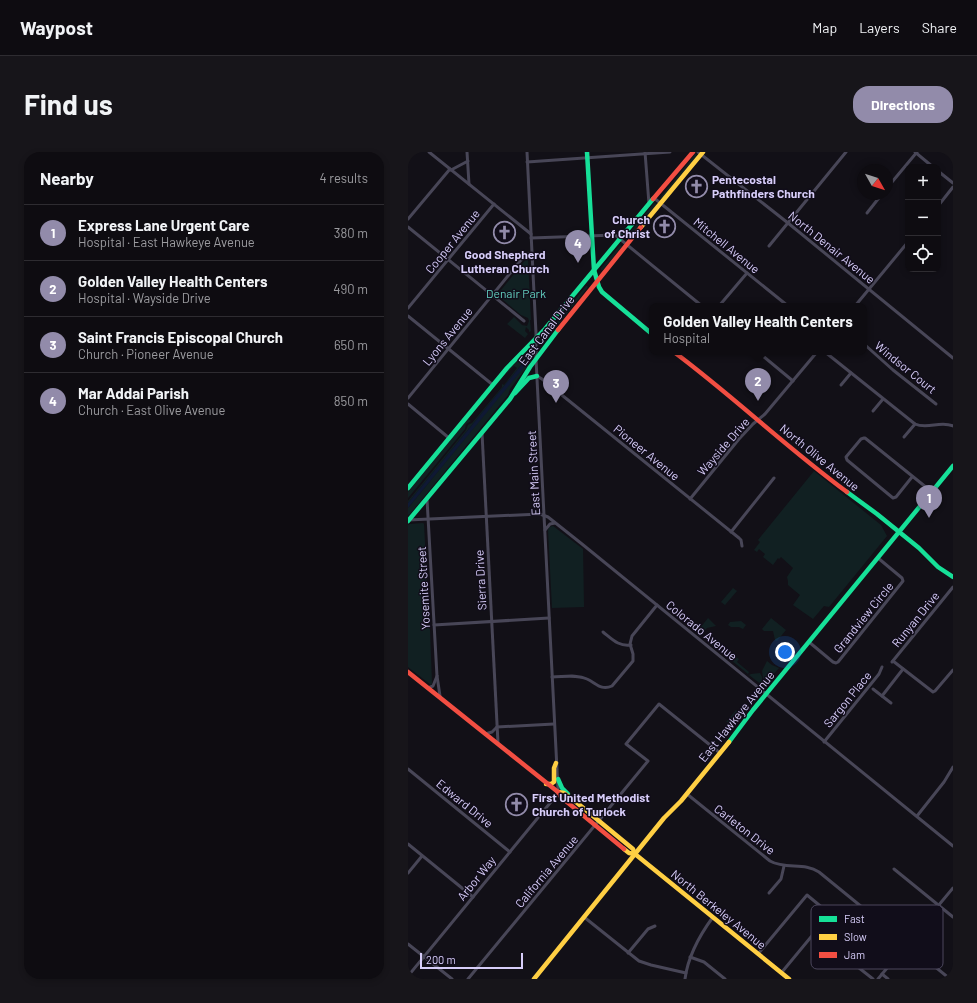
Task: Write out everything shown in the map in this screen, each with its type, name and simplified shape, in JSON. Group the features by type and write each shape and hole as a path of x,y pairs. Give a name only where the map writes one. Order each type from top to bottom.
{"street":[{"path":"429,152 531,234"},
{"path":"467,152 469,184"},
{"name":"East Main Street","path":"527,152 558,792"},
{"path":"587,152 594,270 599,287 603,293 649,331"},
{"path":"528,162 670,152"},
{"name":"East Canal Drive","path":"408,488 511,363 546,329 693,152"},
{"path":"769,246 846,152"},
{"path":"893,181 916,152 930,164"},
{"path":"646,153 649,204"},
{"name":"East Canal Drive","path":"408,520 510,399 536,359 573,310 701,153"},
{"name":"North Denair Avenue","path":"701,153 953,358"},
{"path":"408,219 450,170 468,161"},
{"path":"941,173 953,183"},
{"path":"941,202 953,187"},
{"name":"Mitchell Avenue","path":"654,198 784,303"},
{"path":"867,213 877,200"},
{"name":"Cooper Avenue","path":"408,308 494,204"},
{"path":"408,227 524,321"},
{"path":"531,238 613,235 620,239 698,303"},
{"path":"857,303 905,246"},
{"name":"Lyons Avenue","path":"408,398 525,255 532,252"},
{"path":"722,303 747,273"},
{"path":"408,316 493,385"},
{"name":"Windsor Court","path":"867,347 900,376 936,404"},
{"name":"North Olive Avenue","path":"682,355 836,484 899,532 919,548 933,562 953,577"},
{"path":"762,355 793,381"},
{"name":"Wayside Drive","path":"690,499 739,438 765,414 815,355"},
{"path":"829,355 914,424 922,427 942,424 953,426"},
{"path":"841,385 851,373"},
{"path":"510,399 529,378 537,376"},
{"name":"Pioneer Avenue","path":"537,376 741,540 742,546"},
{"path":"873,411 883,399"},
{"path":"408,404 449,438"},
{"path":"904,436 914,424"},
{"name":"Sierra Drive","path":"482,432 498,745"},
{"path":"912,477 894,498 846,459 863,438 932,492"},
{"name":"East Hawkeye Avenue","path":"534,979 664,818 687,794 766,694 953,466"},
{"path":"731,532 774,478"},
{"name":"Yosemite Street","path":"427,499 438,691 442,700"},
{"path":"408,520 544,514"},
{"name":"Colorado Avenue","path":"544,514 953,846"},
{"path":"545,532 549,524 555,523"},
{"name":"Grandview Circle","path":"809,642 833,662 838,662 903,581 902,578 878,558"},
{"name":"Runyan Drive","path":"903,669 892,662 953,587"},
{"path":"552,677 580,677 601,687 611,687 632,662 634,656 630,645 633,635 657,605"},
{"path":"434,625 549,618"},
{"path":"603,632 618,644 624,646 630,645"},
{"name":"Sargon Place","path":"824,742 880,672 882,667"},
{"path":"882,696 903,669 933,692 953,670"},
{"name":"North Berkeley Avenue","path":"408,672 544,783 558,792 564,793 576,802 630,853 635,854 790,979"},
{"path":"428,688 432,686 437,676"},
{"path":"873,689 891,703"},
{"name":"California Avenue","path":"468,979 648,761 626,744 659,704 720,753"},
{"path":"484,734 491,733 497,727 554,724"},
{"path":"544,783 550,784 554,782 554,768 556,763"},
{"path":"917,816 944,782 953,767"},
{"name":"Edward Drive","path":"408,769 510,852"},
{"path":"558,779 564,790 576,802"},
{"name":"North Berkeley Avenue","path":"558,792 561,797 597,823"},
{"name":"Arbor Way","path":"408,976 558,792"},
{"name":"Carleton Drive","path":"687,794 768,860 784,866 805,866 817,871 859,905"},
{"path":"408,844 473,897"},
{"path":"408,873 422,856"},
{"path":"769,894 781,879 784,866"},
{"path":"894,869 937,905"},
{"path":"939,905 953,888"},
{"path":"758,954 807,895 819,905"},
{"path":"943,910 953,918"},
{"path":"584,917 637,960 649,965 686,973"},
{"path":"685,979 690,957 700,936 713,917"},
{"path":"628,953 648,929 655,926"},
{"path":"782,972 811,937"},
{"path":"408,944 452,979"},
{"path":"690,957 704,962 725,979"},
{"path":"861,969 873,979"},
{"path":"878,979 886,969"},
{"name":"Carleton Drive","path":"938,969 950,979"},
{"path":"882,974 888,979"}],"green space":[{"path":"696,153 697,156 662,199 660,198"},
{"path":"654,203 657,204 626,241 625,238"},
{"path":"620,245 622,247 603,270 601,270 601,268"},
{"name":"Denair Park","path":"527,258 531,331 529,332 526,327 525,331 528,334 525,338 507,324 514,317 522,325 527,326 529,321 528,318 521,315 497,295"},
{"path":"586,286 588,287 547,339 541,343 541,341"},
{"path":"529,351 531,351 532,360 510,389 508,395 408,515 408,508 529,360 527,358 408,503 408,501 466,430 468,425 472,423 502,387 502,384 504,385 517,368 514,366 507,373 507,371"},
{"path":"468,419 471,421 466,424 465,429 408,498 408,492"},
{"path":"814,471 881,525 887,536 829,607 824,606 813,619 793,605 800,595 788,585 787,577 793,568 781,557 779,559 778,558 773,565 763,557 765,554 759,549 757,552 754,550 760,542 758,540"},
{"path":"423,523 429,619 423,622 425,626 430,629 431,685 408,667 408,525"},
{"path":"553,526 583,549 584,607 552,608 548,530 549,527"},
{"path":"733,588 737,591 725,605 721,602"},
{"path":"708,618 716,626 707,628 700,635 697,632"},
{"path":"771,618 786,630 777,641 775,640 773,631 764,631 762,629"},
{"path":"741,621 746,625 743,629 728,625 730,622"},
{"path":"711,638 716,641 715,644 730,655 727,657 708,642"},
{"path":"733,657 739,659 737,662 749,672 748,674 731,660"},
{"path":"767,661 779,668 764,685 762,671"},
{"path":"760,673 762,677 762,685 749,675"},
{"path":"736,710 742,714 732,729 727,725 728,722 726,722"}],"water":[{"path":"527,358 530,360 408,508 408,503"}],"traffic: fast":[{"path":"587,152 594,270 599,287 602,292 649,331"},
{"path":"408,488 507,368 545,329 653,199"},
{"path":"408,521 510,399 530,367 558,330"},
{"path":"515,393 529,378 537,376"},
{"path":"729,742 753,710 953,466"},
{"path":"847,492 877,514 919,548 938,567 953,577"},
{"path":"558,779 562,788 568,794"}],"traffic: slow":[{"path":"641,227 703,152"},
{"path":"534,979 664,818 681,801 729,742"},
{"path":"546,784 551,784 554,782 554,768 556,763"},
{"path":"558,792 564,793 576,802 633,849 635,854"},
{"path":"624,849 629,853 635,854 789,979"}],"traffic: jam":[{"path":"653,199 693,152"},
{"path":"558,330 641,227"},
{"path":"678,355 803,458 847,492"},
{"path":"408,672 558,792 561,797 624,849"}],"place":[{"name":"Pentecostal Pathfinders Church","path":"697,186"},
{"name":"Church of Christ","path":"665,226"},
{"name":"Good Shepherd Lutheran Church","path":"505,233"},
{"name":"Mar Addai Parish","path":"578,263"},
{"name":"Golden Valley Health Centers","path":"758,401"},
{"name":"Saint Francis Episcopal Church","path":"556,403"},
{"name":"Express Lane Urgent Care","path":"929,518"},
{"name":"First United Methodist Church of Turlock","path":"516,804"}]}
